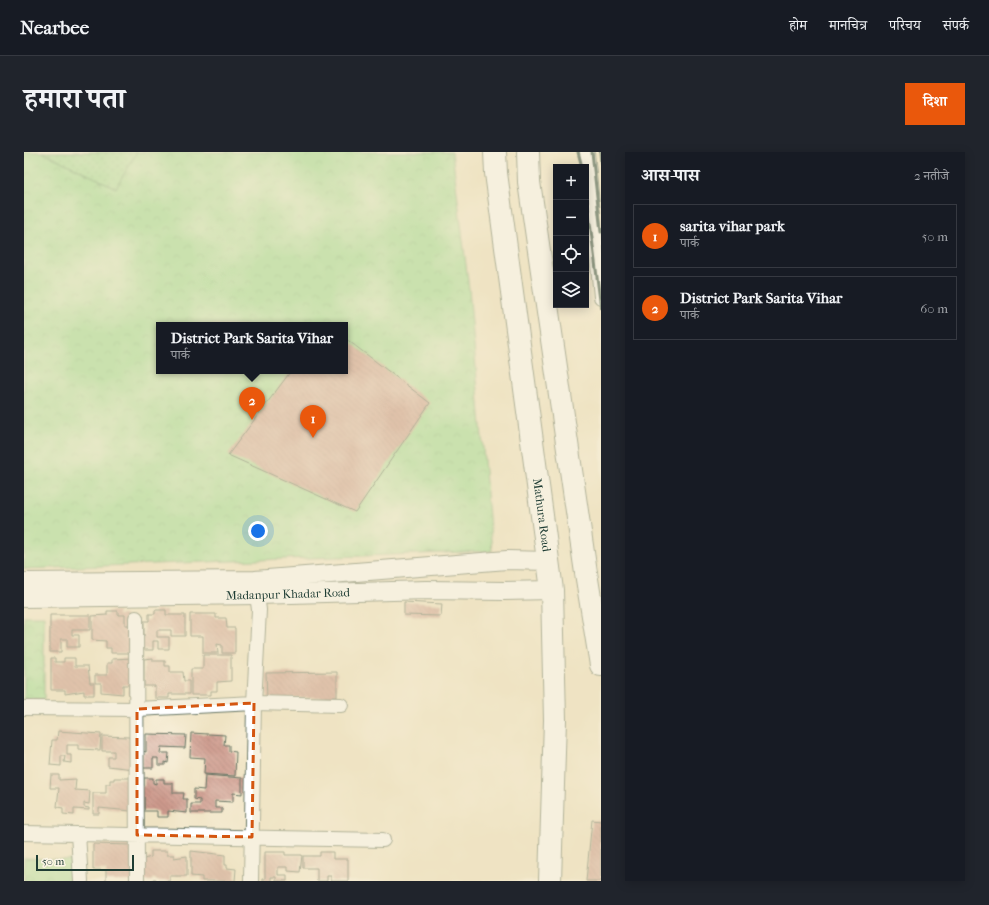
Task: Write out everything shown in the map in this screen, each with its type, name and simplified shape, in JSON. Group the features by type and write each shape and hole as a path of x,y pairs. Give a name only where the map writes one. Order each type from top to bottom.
{"highway":[{"name":"Mathura Road","path":"495,152 496,172 552,590 555,720 550,881"},
{"path":"528,152 529,182 586,573 601,665"}],"street":[{"path":"587,152 601,297"},
{"name":"Madanpur Khadar Road","path":"24,598 256,588 507,560 549,561"},
{"name":"Madanpur Khadar Road","path":"24,582 256,588 504,591 552,590"},
{"path":"251,881 254,703 259,610 256,588"},
{"path":"136,618 137,881"},
{"path":"24,708 137,709 254,703 341,705"},
{"path":"24,833 383,840"},
{"path":"78,834 81,881"}],"highlighted area":[{"path":"254,703 252,837 137,835 137,709"}],"green space":[{"path":"24,152 42,152 116,188 137,152 452,152 469,289 492,551 24,569"},
{"path":"42,152 137,152 116,188"},
{"path":"24,616 44,616 44,700 24,699"},
{"path":"24,858 76,860 79,881 24,881"}],"building":[{"path":"348,340 430,403 355,512 228,455 289,374 348,374"},
{"path":"404,602 442,604 441,616 404,615"},
{"path":"155,610 166,610 166,615 185,615 185,636 171,636 171,630 157,630 157,637 169,637 169,649 158,649 158,641 153,641 153,650 140,650 140,636 144,636 144,621 149,621 149,614 155,614"},
{"path":"107,611 118,611 118,615 125,615 125,625 132,625 130,653 111,653 111,648 106,648 106,641 92,640 92,616 107,615"},
{"path":"190,614 216,614 216,618 226,618 227,628 235,628 235,653 222,653 222,645 217,644 218,653 203,653 203,636 190,636"},
{"path":"50,615 90,615 90,630 72,630 72,635 79,635 79,647 67,647 67,639 61,639 61,652 50,652"},
{"path":"203,655 231,655 231,681 217,682 217,691 211,691 211,695 191,695 191,669 203,669"},
{"path":"51,658 55,658 55,662 64,662 64,658 75,658 75,666 88,666 90,683 94,683 94,695 84,695 84,691 65,694 65,690 51,690"},
{"path":"133,658 134,693 129,694 129,685 123,685 123,694 101,692 101,683 95,683 95,675 107,675 107,663 112,663 112,659"},
{"path":"153,658 153,661 165,661 165,666 170,666 170,672 183,672 184,681 189,681 189,694 169,694 169,698 155,698 155,686 144,686 144,659"},
{"path":"337,672 337,697 267,698 266,673"},
{"path":"58,731 101,734 100,750 78,749 78,745 67,745 67,755 71,755 71,763 64,762 65,756 61,756 61,766 50,765 52,740 57,740"},
{"path":"191,733 225,735 224,745 229,745 229,751 236,752 235,776 204,774 205,758 190,757"},
{"path":"146,734 186,735 185,748 161,747 160,753 169,753 168,763 165,762 165,765 158,765 158,758 153,758 153,768 142,768 143,751 146,752"},
{"path":"102,736 129,737 134,769 108,766 108,757 114,757 114,751 102,751"},
{"path":"51,775 59,775 59,780 76,779 75,790 90,791 89,804 84,803 84,807 89,808 89,810 74,809 74,815 63,814 63,808 57,807 59,788 50,788"},
{"path":"205,775 242,778 242,794 233,793 233,802 215,801 215,808 222,808 222,813 191,813 191,804 200,804 200,800 194,799 194,789 204,790"},
{"path":"114,778 130,778 131,811 99,808 99,814 93,814 93,793 106,793 106,784 110,784 110,780 114,780"},
{"path":"144,778 153,778 153,783 156,784 156,779 164,779 164,783 173,783 173,793 184,793 183,799 187,799 187,813 168,811 168,817 157,817 157,811 139,811 141,786 144,786"},
{"path":"592,820 601,821 601,881 586,881"},
{"path":"93,844 132,845 132,881 106,881 106,870 93,870"},
{"path":"151,851 167,851 167,855 174,855 174,858 187,856 187,876 170,876 170,881 156,881 156,879 153,879 153,881 142,881 144,859 151,857"},
{"path":"191,851 225,855 225,865 227,865 227,868 236,869 235,881 202,881 202,877 191,876"},
{"path":"265,852 285,852 285,855 302,855 300,872 288,871 288,867 278,867 278,875 287,875 287,881 276,881 276,877 271,877 271,881 262,881 262,879 265,879"},
{"path":"320,852 333,852 333,859 348,859 348,881 331,881 331,876 327,876 327,881 317,881 317,868 303,868 303,856 320,856"}],"railway":[{"path":"578,152 581,164"},
{"path":"592,152 601,232"},
{"path":"600,152 601,164"},
{"path":"587,200 601,308"}],"place":[{"name":"District Park Sarita Vihar","path":"252,420"},
{"name":"sarita vihar park","path":"313,438"}]}
